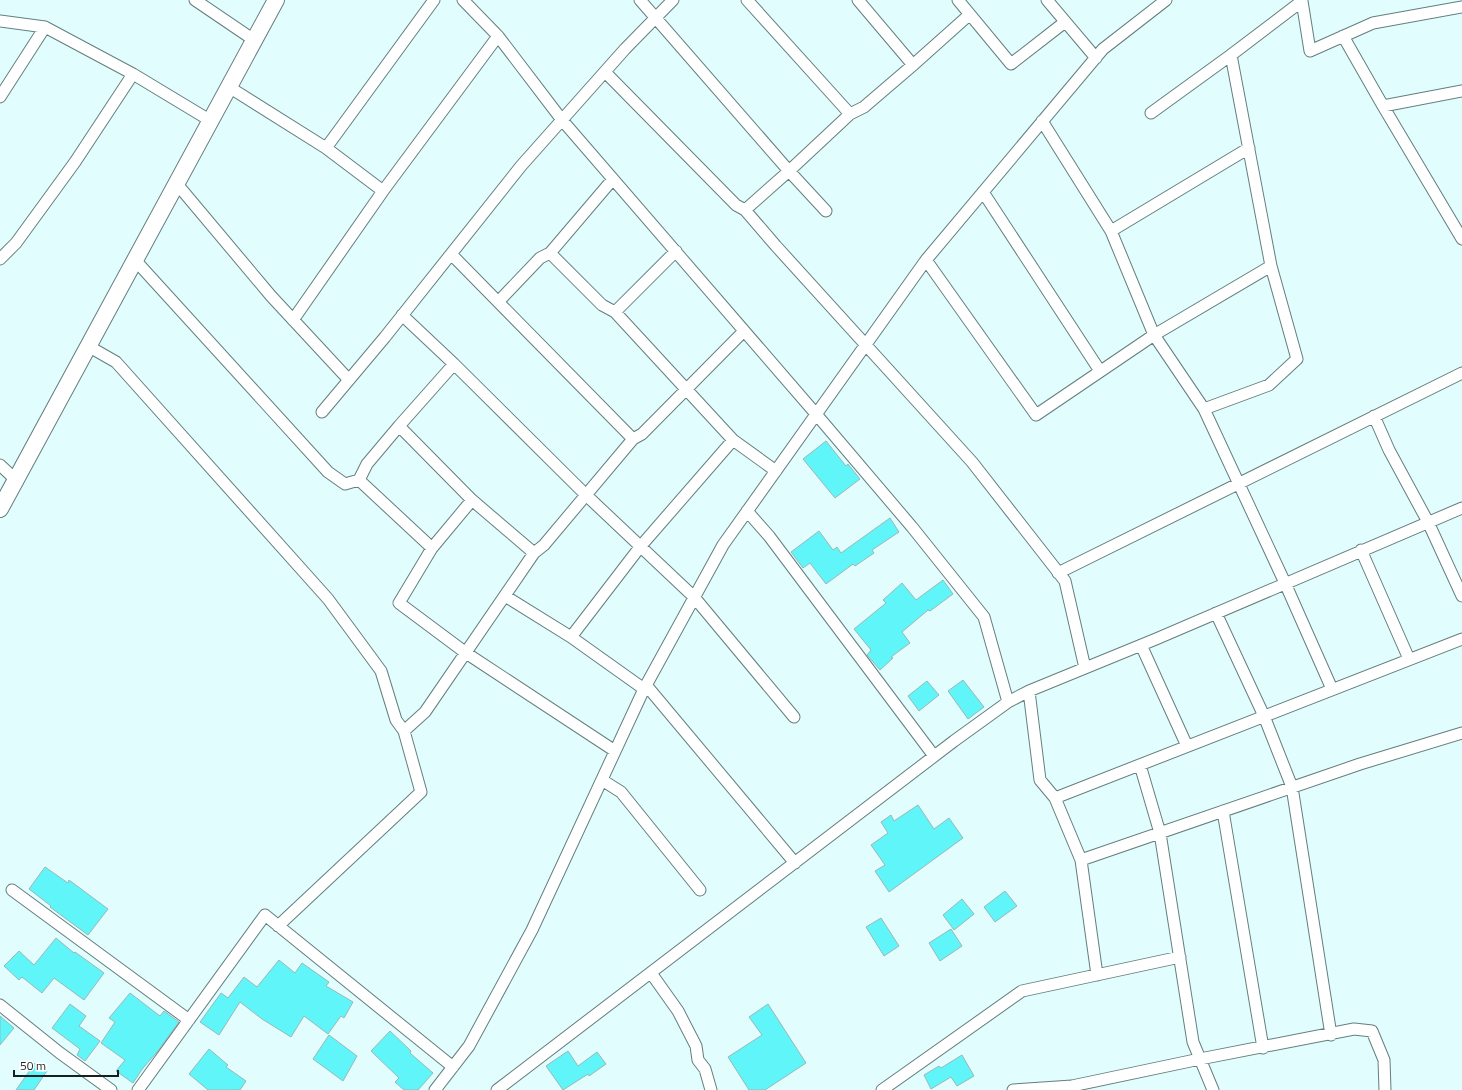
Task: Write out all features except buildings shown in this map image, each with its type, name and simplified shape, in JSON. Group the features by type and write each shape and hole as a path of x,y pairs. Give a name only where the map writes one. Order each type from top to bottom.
{"street":[{"path":"195,0 254,40"},
{"path":"0,510 276,0"},
{"path":"326,148 434,0"},
{"path":"462,0 498,36 562,120 912,527 984,617 1008,702"},
{"path":"640,0 789,171 826,211"},
{"path":"322,412 521,166 605,72 673,0"},
{"path":"747,0 850,114"},
{"path":"858,0 913,65"},
{"path":"958,0 1011,64 1065,22"},
{"path":"1047,0 1096,58"},
{"path":"435,1090 469,1046 532,930 645,687 723,545 926,260 1103,50 1166,0"},
{"path":"1151,113 1231,55 1301,1 1310,51 1373,23 1462,7"},
{"path":"745,210 850,114 864,107 969,15"},
{"path":"0,21 45,28 133,74 211,121"},
{"path":"0,97 45,28"},
{"path":"293,320 382,191 498,36"},
{"path":"1343,36 1462,239"},
{"path":"1204,409 1269,385 1297,359 1272,266 1231,55"},
{"path":"605,72 736,205 745,210 972,462 1065,582 1085,668"},
{"path":"0,259 16,243 75,162 133,74"},
{"path":"229,87 326,148 382,191"},
{"path":"1383,106 1462,91"},
{"path":"1042,121 1111,231 1154,335 1204,409 1285,583 1332,690"},
{"path":"1111,231 1249,148"},
{"path":"499,301 540,258 550,253 613,179"},
{"path":"177,184 271,296 349,380"},
{"path":"983,192 1100,371"},
{"path":"615,312 676,251"},
{"path":"550,253 602,305 615,312 733,440 776,471"},
{"path":"451,254 499,301 633,439"},
{"path":"135,260 328,472 345,484 359,480 367,464 398,426 454,364"},
{"path":"926,260 1036,415 1154,335 1272,266"},
{"path":"402,315 454,364 586,495 694,597 794,717"},
{"path":"404,731 425,712 534,553 544,545 633,439 642,434 744,331"},
{"path":"88,346 116,362 328,599 381,671 396,720 404,731 421,792 278,926"},
{"path":"1058,573 1462,373"},
{"path":"1374,416 1389,450 1428,522 1462,596"},
{"path":"398,426 472,500 534,553"},
{"path":"570,637 640,547 733,440"},
{"path":"0,465 16,480"},
{"path":"359,480 432,548"},
{"path":"472,500 432,548 399,603 466,653 615,751"},
{"path":"497,1090 934,756 1008,702 1029,691 1141,645 1462,508"},
{"path":"747,511 769,536 934,756"},
{"path":"1361,550 1409,659"},
{"path":"505,596 645,687 795,863"},
{"path":"1216,613 1264,716 1292,787 1331,1035"},
{"path":"1055,798 1462,639"},
{"path":"1141,645 1187,746"},
{"path":"1029,691 1040,780 1055,798 1081,860 1097,974"},
{"path":"1081,860 1360,764 1462,733"},
{"path":"1140,765 1160,833 1193,1042 1213,1090"},
{"path":"602,780 621,792 700,890"},
{"path":"1223,811 1263,1048"},
{"path":"12,890 189,1020"},
{"path":"138,1090 265,916 453,1067"},
{"path":"882,1090 1022,991 1097,974 1180,958"},
{"path":"651,973 678,1011 693,1039 696,1046 698,1060 705,1069 711,1090"},
{"path":"0,1005 60,1053 111,1090"},
{"path":"1013,1090 1072,1086 1200,1059 1331,1035 1354,1029 1372,1032 1384,1060 1385,1090"}]}
